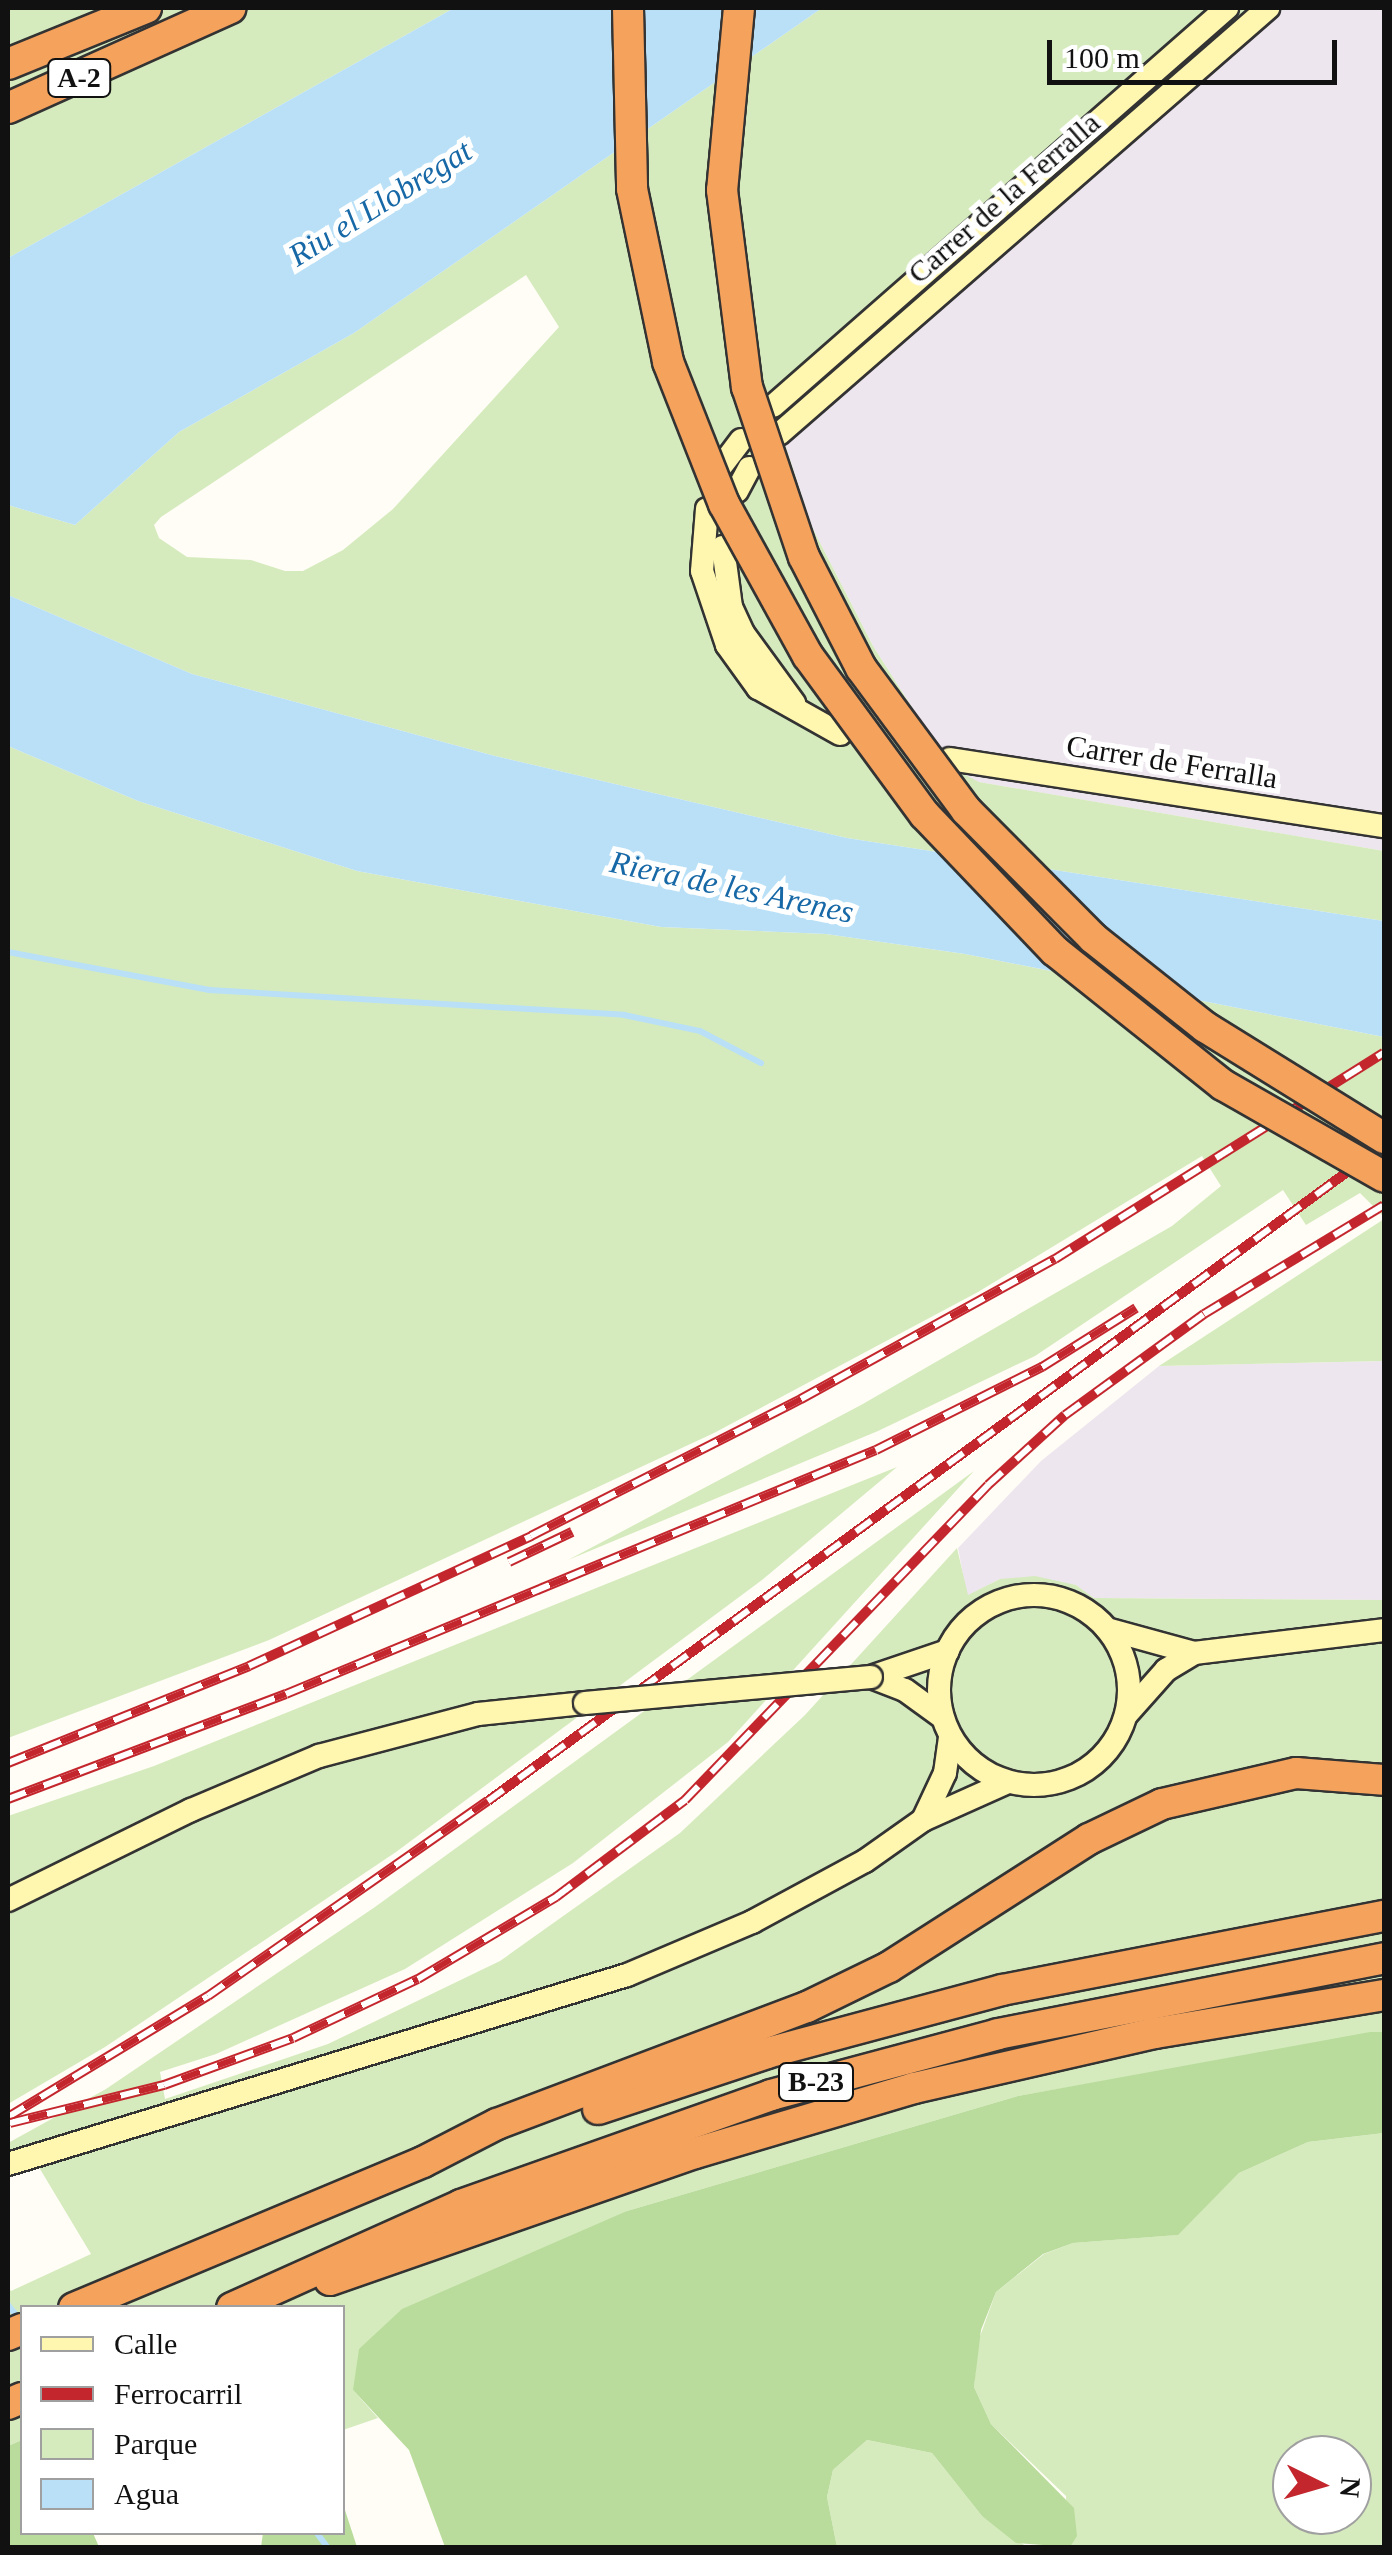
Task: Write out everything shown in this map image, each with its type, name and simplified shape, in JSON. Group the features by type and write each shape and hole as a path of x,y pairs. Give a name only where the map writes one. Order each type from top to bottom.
{"highway":[{"name":"A-2","path":"8,64 146,8"},
{"name":"A-2","path":"8,108 231,8"},
{"path":"628,8 632,190 668,362 724,504 808,656 925,816 1054,950 1223,1084 1384,1176"},
{"path":"738,8 722,190 747,388 804,557 861,668 966,810 1093,938 1205,1027 1384,1138"},
{"path":"423,2162 497,2124 708,2048 846,1988 1088,1839 1162,1804 1262,1777 1374,1778"},
{"name":"B-23","path":"81,2305 423,2162 497,2144 725,2066 927,2008 1384,1916"},
{"name":"B-23","path":"243,2305 268,2298 478,2198 771,2096 998,2034 1384,1958"},
{"path":"268,2298 695,2153 914,2088 1155,2033 1384,1995"}],"street":[{"name":"Carrer de la Ferralla","path":"774,406 1227,8"},
{"name":"Carrer de la Ferralla","path":"779,434 1268,8"},
{"path":"723,464 741,440"},
{"path":"737,491 749,468"},
{"path":"707,509 702,571 727,645 758,688 840,734"},
{"path":"723,546 731,607 743,633 810,720"},
{"name":"Carrer de Ferralla","path":"950,759 1384,826"},
{"path":"923,1820 945,1773 946,1727 940,1685 948,1651 970,1619 988,1606 1030,1595 1072,1603 1107,1629 1194,1653 1384,1630"},
{"path":"1107,1629 1126,1667 1125,1717"},
{"path":"8,1900 191,1810 319,1756 466,1716 872,1677 948,1651"},
{"path":"872,1677 904,1690 946,1727 975,1765 1008,1782 1052,1784 1073,1777 1107,1750 1125,1717 1166,1670 1194,1653"},
{"path":"8,2164 627,1975 752,1922 880,1852 923,1820 1008,1782"}],"shaded area":[{"path":"1283,8 1384,8 1384,851 978,782 950,767 873,646 812,527 784,441"},
{"path":"1384,1361 1384,1600 1094,1598 1076,1585 1000,1579 967,1596 958,1548 1041,1461 1159,1366"}],"green space":[{"path":"8,8 48,9 454,8 8,258"},
{"path":"822,8 1283,8 784,441 812,527 873,646 950,767 979,782 1384,851 1384,921 847,838 495,756 192,674 8,595 8,505 75,525 179,432 354,333","holes":["526,275 559,327 393,509 343,550 303,571 285,571 251,560 187,557 159,538 154,525 161,517"]},
{"path":"8,746 138,801 357,871 661,927 826,934 965,954 1384,1037 1384,1217 1360,1193 1306,1225 1283,1190 1035,1356 878,1431 568,1560 861,1405 1172,1226 1221,1186 1202,1156 978,1292 714,1433 269,1640 8,1738"},
{"path":"1384,1219 1384,1361 1159,1366"},
{"path":"897,1467 762,1580 396,1852 105,2047 8,2104 8,1816 154,1766"},
{"path":"974,1471 728,1742 573,1863 405,1969 216,2054 160,2072 165,2099 328,2044 500,1961 680,1833 805,1715 957,1548 968,1595 1000,1579 1035,1576 1076,1585 1094,1598 1384,1600 1384,2032 1018,2096 627,2211 353,2390 378,2418 345,2429 345,2305 20,2305 20,2441 8,2446 8,2287 11,2291 91,2254 37,2164 8,2172 8,2143 106,2089 375,1907"},
{"path":"1384,2032 1384,2133 1308,2142 1239,2173 1178,2235 1073,2243 1043,2254 996,2292 981,2330 974,2387 991,2424 1074,2508 1077,2536 1070,2547 1016,2543 982,2516 932,2453 867,2440 833,2470 827,2497 837,2547 445,2547 409,2450 353,2390 359,2349 402,2309 627,2211 1018,2096"},
{"path":"1384,2133 1384,2547 1068,2547 1066,2496 991,2424 974,2387 978,2342 996,2292 1044,2254 1073,2243 1177,2235 1239,2173 1308,2142"},
{"path":"867,2440 932,2453 982,2516 1027,2547 837,2547 827,2497 833,2470"},
{"path":"20,2441 20,2535 94,2535 99,2547 8,2547 8,2446"},
{"path":"345,2510 357,2547 261,2547 263,2535 345,2535"}],"water":[{"name":"Riu el Llobregat","path":"454,8 822,8 354,333 179,432 75,525 8,505 8,258"},
{"name":"Riera de les Arenes","path":"8,595 192,674 495,756 847,838 1384,921 1384,1037 965,954 826,934 661,927 357,871 138,801 8,746"}],"waterway":[{"path":"8,952 209,990 624,1015 700,1031 761,1063"},
{"path":"8,2305 20,2320"},
{"path":"318,2535 328,2548"}],"railway":[{"path":"8,1763 249,1666 531,1536 801,1399 1055,1259 1384,1053"},
{"path":"8,2117 208,1996 488,1801 1384,1145"},
{"path":"10,2123 164,2085 293,2038 418,1979 556,1897 685,1800 988,1485 1065,1415 1204,1314 1384,1205"},
{"path":"8,1799 286,1694 876,1450 1042,1367 1136,1308"},
{"path":"509,1562 572,1532"}]}
